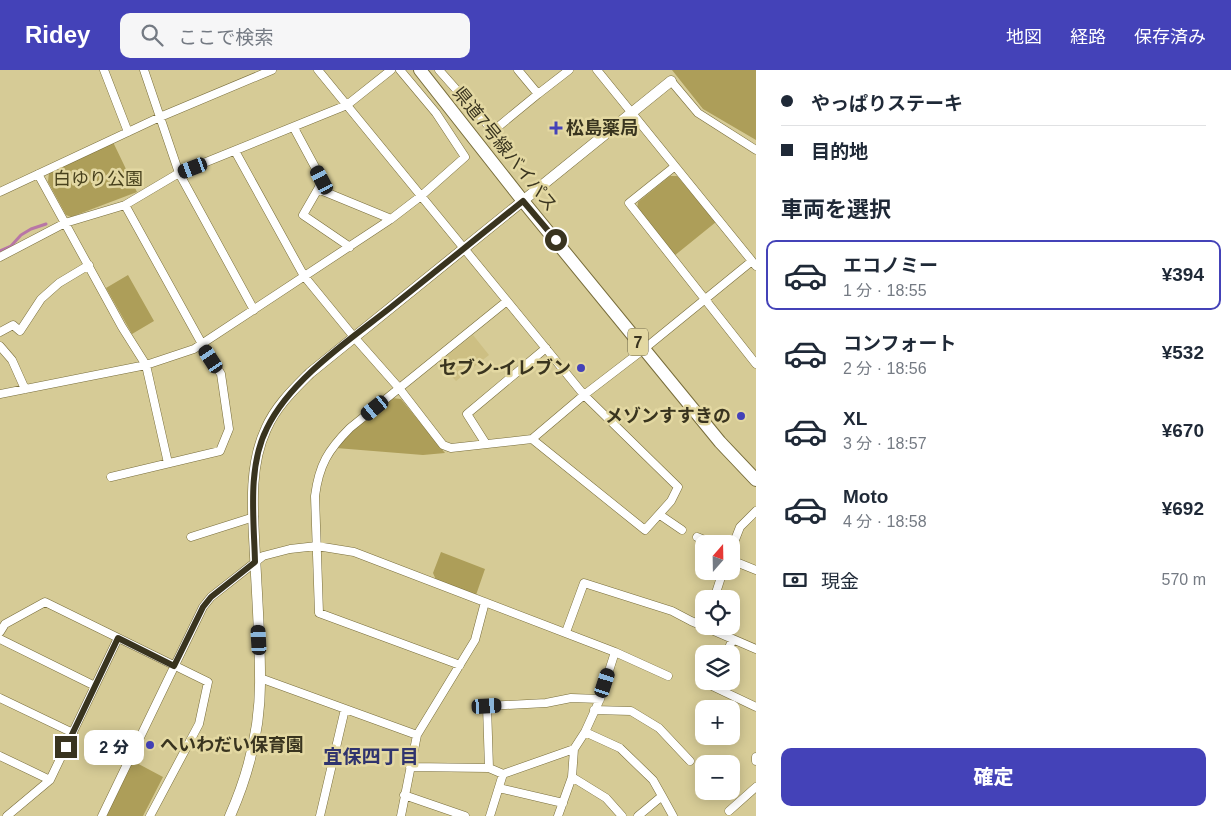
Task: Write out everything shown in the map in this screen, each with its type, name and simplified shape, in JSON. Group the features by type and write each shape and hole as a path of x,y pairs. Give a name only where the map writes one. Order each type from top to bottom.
{"main road":[{"name":"県道7号線バイパス","path":"420,70 523,201 720,442 756,480"}],"street":[{"path":"104,70 128,132"},
{"path":"144,70 179,173 254,310"},
{"path":"0,192 160,117 272,70"},
{"path":"318,70 584,395 678,487 671,501 645,530 532,439"},
{"path":"0,257 65,223 125,204 179,173 347,105 391,70"},
{"path":"0,394 146,365 194,349 350,247 421,196 465,157 436,113 400,70"},
{"path":"440,70 493,132 570,70"},
{"path":"518,70 538,94"},
{"path":"235,151 304,276 399,388 443,445 451,448 532,439 584,395 754,264 597,70"},
{"path":"230,816 249,767 256,728 260,678 255,562 255,465 266,429 286,397 310,373 671,81 698,113 756,150"},
{"path":"294,128 322,180 303,216 350,247"},
{"path":"674,167 629,202 756,364"},
{"path":"38,174 122,327 146,365 168,463"},
{"path":"318,189 391,219"},
{"path":"111,477 220,451 230,429 221,374 202,344 125,204"},
{"path":"0,332 13,324 20,330 41,298 59,282 89,265"},
{"path":"460,664 319,612 315,496 317,478 323,461 335,443 350,428 507,301"},
{"path":"0,346 12,360 25,389"},
{"path":"486,444 466,414 546,348"},
{"path":"737,535 740,526 756,511"},
{"path":"660,515 682,530"},
{"path":"191,537 254,517"},
{"path":"102,816 203,607 211,597 263,556 290,549 317,546 354,552 566,632 668,676"},
{"path":"740,564 756,570"},
{"path":"566,632 584,583 672,611 695,622"},
{"path":"0,632 5,624 45,602 208,682 199,724 150,816"},
{"path":"401,816 416,735 475,640 485,602"},
{"path":"723,635 756,649"},
{"path":"7,816 50,780 118,638"},
{"path":"0,639 95,686"},
{"path":"730,645 732,639"},
{"path":"558,816 572,777 574,749 585,732 600,699 615,652"},
{"path":"260,678 416,735"},
{"path":"720,690 756,707"},
{"path":"0,698 73,733"},
{"path":"489,768 487,706 546,702 571,698 600,699"},
{"path":"320,816 346,709"},
{"path":"594,710 631,711 659,728 690,761"},
{"path":"585,732 620,748 653,780 673,816"},
{"path":"410,767 489,768 503,774 574,749"},
{"path":"0,756 50,780"},
{"path":"490,816 503,774"},
{"path":"572,777 606,798 622,816"},
{"path":"729,811 756,787"},
{"path":"499,788 563,803"},
{"path":"404,795 465,816"},
{"path":"638,816 662,796"}],"shaded area":[{"path":"473,335 489,355 456,381 439,362"}],"green space":[{"path":"672,70 756,70 756,140 703,109"},
{"name":"白ゆり公園","path":"113,142 137,192 71,217 66,215 48,182 49,172"},
{"path":"670,176 677,176 716,222 674,256 637,209 638,202"},
{"path":"128,275 154,321 132,334 106,288"},
{"path":"392,398 401,399 445,453 423,455 336,448 350,433"},
{"path":"441,552 485,569 476,595 436,580 433,573"},
{"path":"133,761 163,777 143,816 106,816"}],"waterway":[{"path":"0,251 11,246 21,235 31,229 46,224"}],"place":[{"name":"松島薬局","path":"556,128"},
{"name":"セブン-イレブン","path":"581,368"},
{"name":"メゾンすすきの","path":"741,416"},
{"name":"へいわだい保育園","path":"150,745"}],"district":[{"name":"宜保四丁目","path":"371,756"}],"route":[{"path":"66,747 118,638 174,666 203,607 211,597 255,562 253,505 255,465 266,429 286,397 310,373 523,201 556,240"}]}
